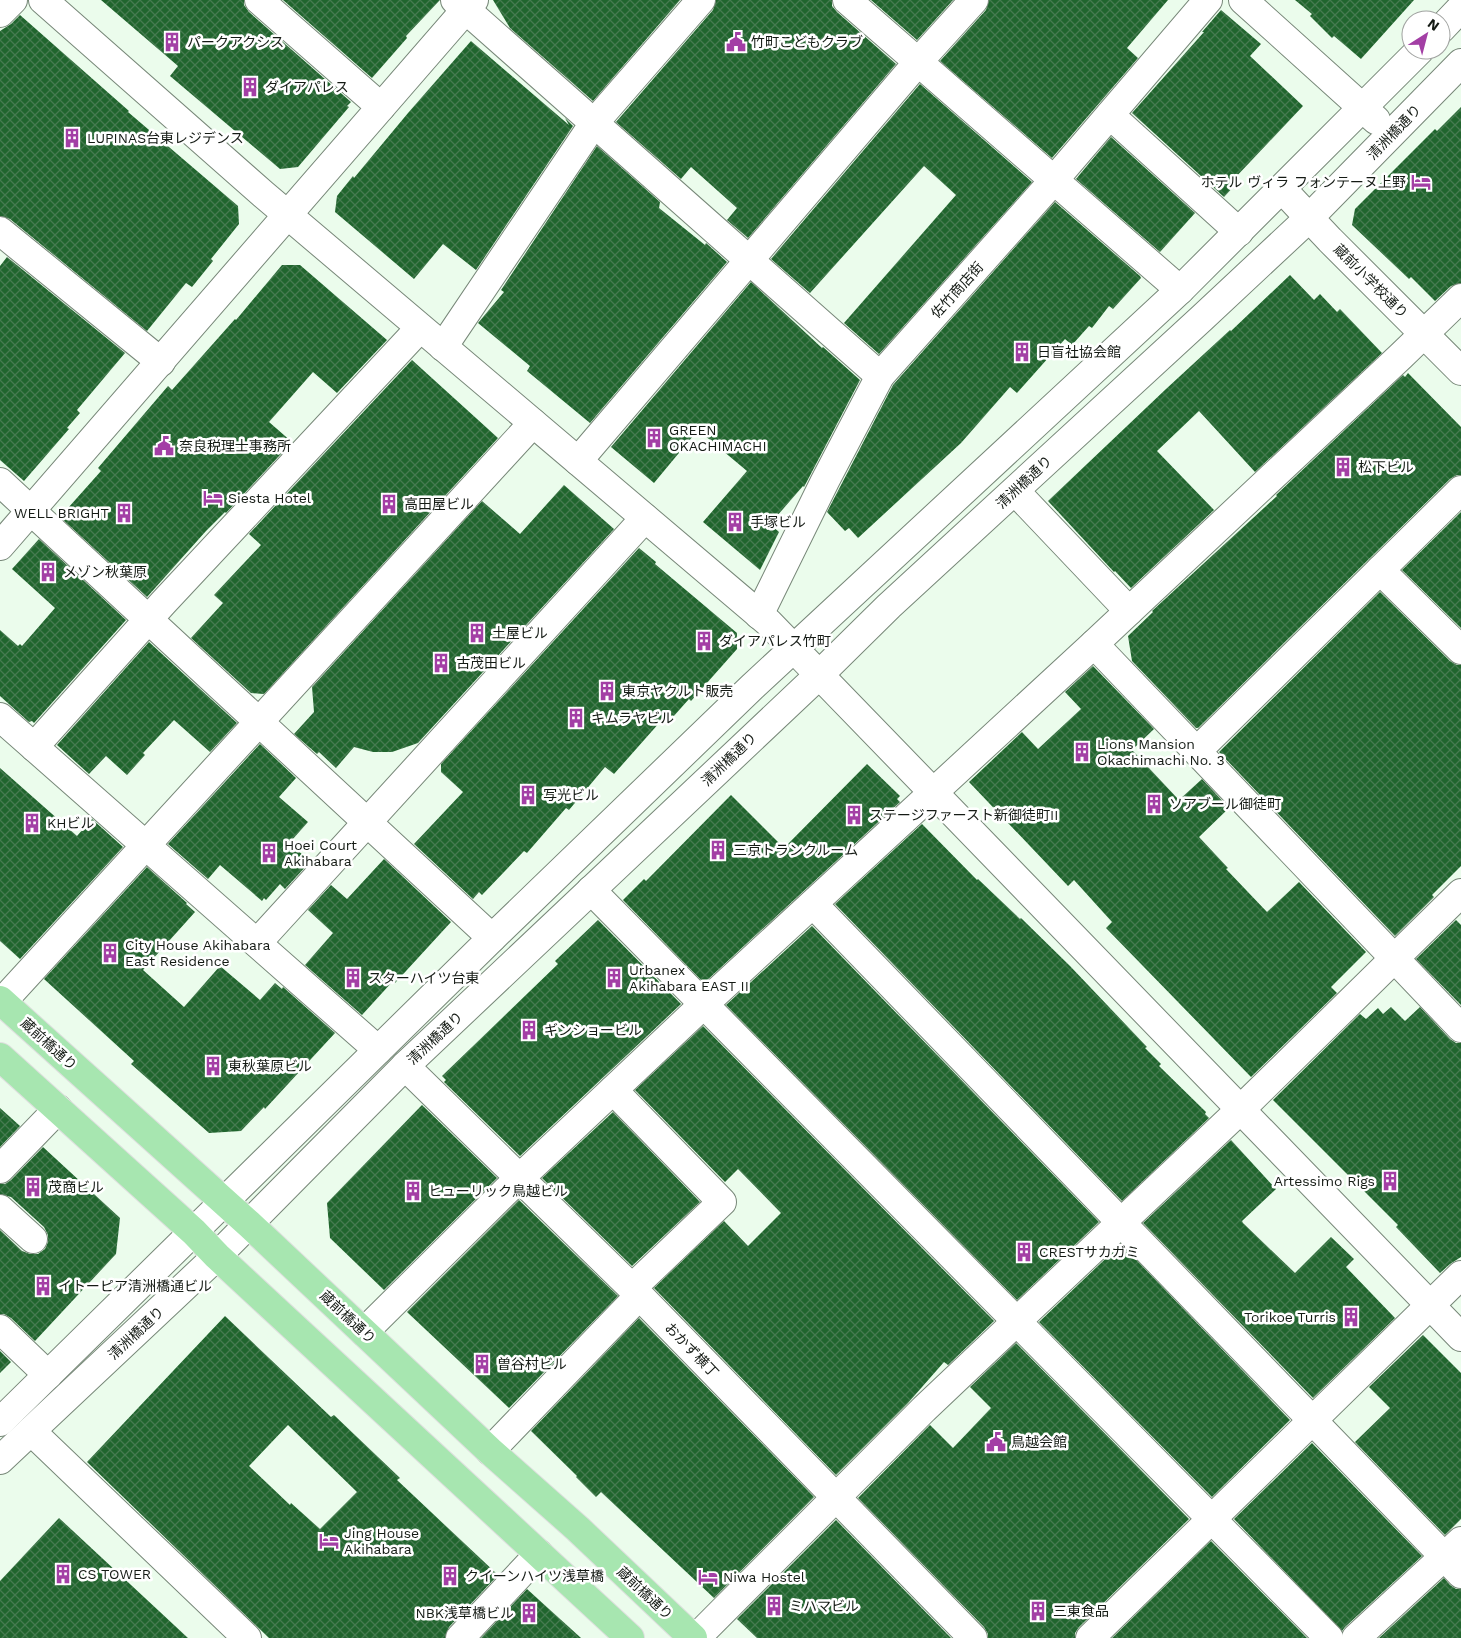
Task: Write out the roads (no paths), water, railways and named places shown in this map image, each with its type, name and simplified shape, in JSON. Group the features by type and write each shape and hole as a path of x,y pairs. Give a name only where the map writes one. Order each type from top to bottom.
{"main road":[{"name":"蔵前橋通り","path":"1,1001 249,1224 490,1451 694,1638"},
{"path":"0,1057 194,1232 217,1256 630,1638"}],"street":[{"path":"0,13 13,0"},
{"path":"43,0 288,216 760,615 1461,1337"},
{"path":"259,0 381,107"},
{"path":"443,347 594,124 701,0"},
{"path":"847,0 1180,290"},
{"path":"578,461 918,62 974,0"},
{"name":"佐竹商店街","path":"760,615 825,481 880,376 1054,180 1208,0"},
{"path":"1244,0 1392,134"},
{"path":"0,546 288,216 381,107 465,3 594,124 880,376"},
{"path":"1451,18 1461,8"},
{"path":"0,1422 492,938 745,694 1180,290 1410,60"},
{"name":"清洲橋通り","path":"0,1460 217,1256 405,1066 819,675 889,606 1309,218 1461,63"},
{"path":"1110,115 1239,232"},
{"name":"蔵前小学校通り","path":"1282,189 1461,371"},
{"path":"0,231 161,362"},
{"path":"364,1332 520,1179 704,1004 1094,644 1461,298"},
{"path":"34,747 149,619 420,328"},
{"path":"1,1001 533,423"},
{"path":"0,482 492,938"},
{"path":"1197,751 1461,490"},
{"path":"1015,491 1129,611"},
{"path":"257,943 645,518"},
{"path":"1380,570 1461,650"},
{"path":"1094,644 1461,1028"},
{"path":"0,717 378,1050"},
{"path":"591,890 1329,1638"},
{"path":"694,1638 924,1408 1240,1110 1461,893"},
{"path":"813,904 1312,1420 1455,1557 1356,1638"},
{"name":"おかず横丁","path":"405,1066 636,1292 973,1638"},
{"path":"490,1451 636,1292 722,1202 613,1090"},
{"path":"0,1169 58,1109"},
{"path":"0,1209 33,1239"},
{"path":"1090,1638 1461,1275"},
{"path":"0,1329 48,1375"},
{"path":"30,1431 247,1638"},
{"path":"460,1638 539,1554"}],"place":[{"name":"パークアクシス","path":"172,42"},
{"name":"竹町こどもクラブ","path":"736,42"},
{"name":"ダイアパレス","path":"250,87"},
{"name":"LUPINAS台東レジデンス","path":"72,138"},
{"name":"ホテル ヴィラ フォンテーヌ上野","path":"1421,182"},
{"name":"日盲社協会館","path":"1022,352"},
{"name":"GREEN OKACHIMACHI","path":"654,438"},
{"name":"奈良税理士事務所","path":"164,446"},
{"name":"松下ビル","path":"1343,467"},
{"name":"Siesta Hotel","path":"213,498"},
{"name":"高田屋ビル","path":"389,504"},
{"name":"WELL BRIGHT","path":"124,513"},
{"name":"手塚ビル","path":"735,522"},
{"name":"メゾン秋葉原","path":"48,572"},
{"name":"土屋ビル","path":"477,633"},
{"name":"ダイアパレス竹町","path":"704,641"},
{"name":"古茂田ビル","path":"441,663"},
{"name":"東京ヤクルト販売","path":"607,691"},
{"name":"キムラヤビル","path":"576,718"},
{"name":"Lions Mansion Okachimachi No. 3","path":"1082,752"},
{"name":"写光ビル","path":"528,795"},
{"name":"ソアブール御徒町","path":"1154,804"},
{"name":"ステージファースト新御徒町II","path":"854,815"},
{"name":"KHビル","path":"32,823"},
{"name":"三京トランクルーム","path":"718,850"},
{"name":"Hoei Court Akihabara","path":"269,853"},
{"name":"City House Akihabara East Residence","path":"110,953"},
{"name":"スターハイツ台東","path":"353,978"},
{"name":"Urbanex Akihabara EAST II","path":"614,978"},
{"name":"ギンショービル","path":"529,1030"},
{"name":"東秋葉原ビル","path":"213,1066"},
{"name":"Artessimo Rigs","path":"1390,1181"},
{"name":"茂商ビル","path":"33,1187"},
{"name":"ヒューリック鳥越ビル","path":"413,1191"},
{"name":"CRESTサカガミ","path":"1024,1252"},
{"name":"イトーピア清洲橋通ビル","path":"43,1286"},
{"name":"Torikoe Turris","path":"1351,1317"},
{"name":"曽谷村ビル","path":"482,1364"},
{"name":"鳥越会館","path":"996,1442"},
{"name":"Jing House Akihabara","path":"329,1541"},
{"name":"CS TOWER","path":"63,1574"},
{"name":"クイーンハイツ浅草橋","path":"450,1576"},
{"name":"Niwa Hostel","path":"708,1577"},
{"name":"ミハマビル","path":"774,1606"},
{"name":"三東食品","path":"1038,1611"},
{"name":"NBK浅草橋ビル","path":"529,1613"}]}
